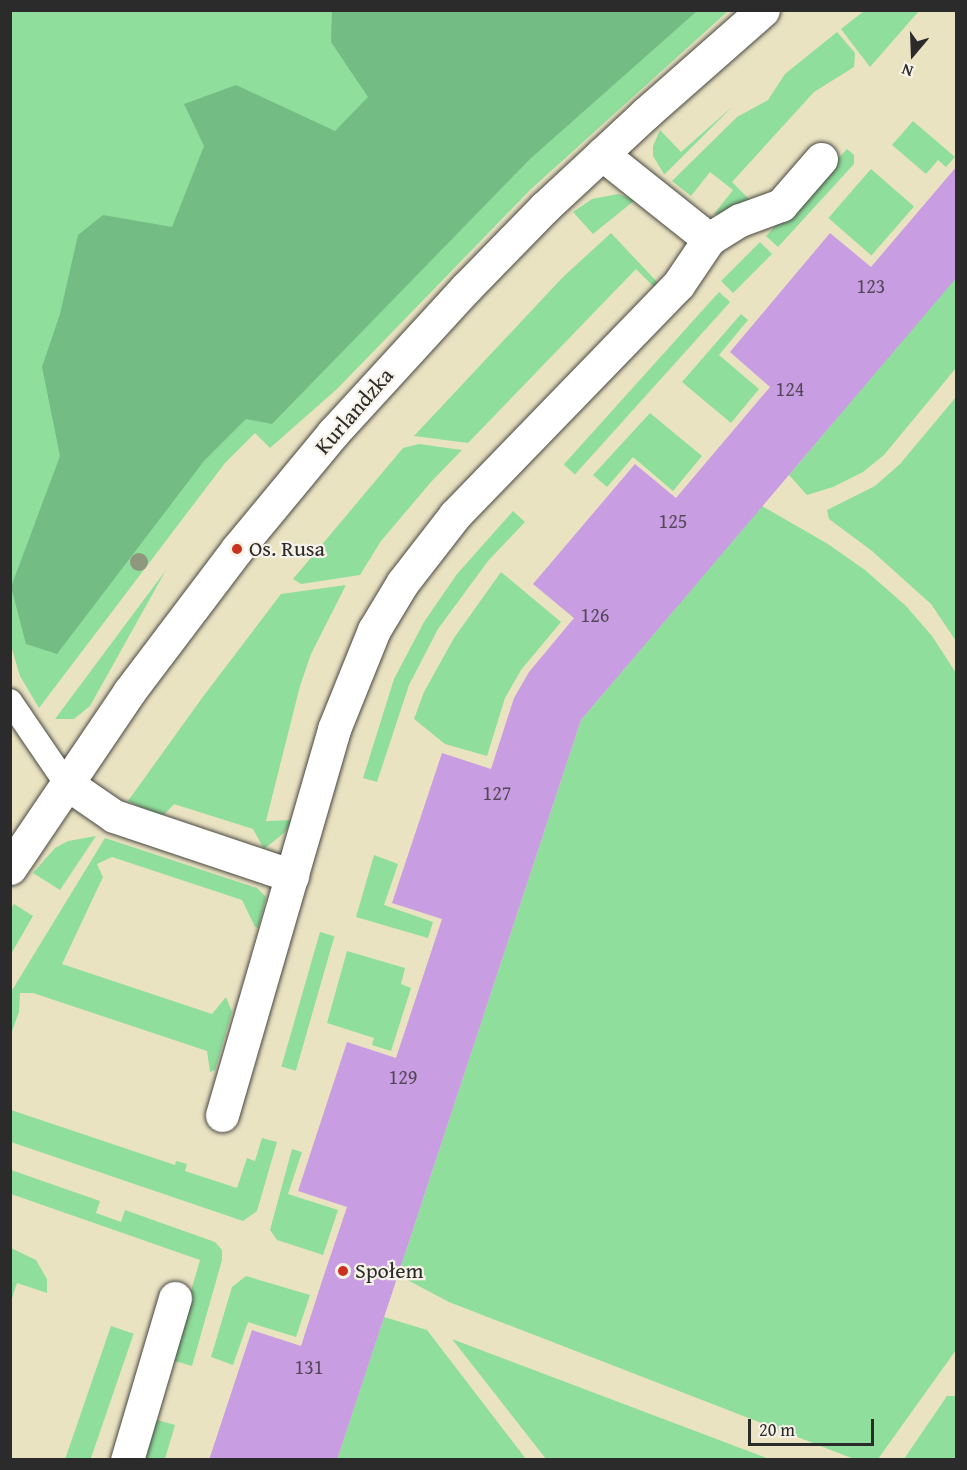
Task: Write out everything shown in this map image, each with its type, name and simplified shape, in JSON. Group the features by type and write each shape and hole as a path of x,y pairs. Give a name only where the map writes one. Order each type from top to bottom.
{"street":[{"name":"Kurlandzka","path":"10,868 129,692 230,558 333,433 466,288 602,154 763,10"},
{"path":"602,154 709,239"},
{"path":"222,1115 334,729 374,630 403,582 454,515 678,285 709,239 740,220 781,205 821,159"},
{"path":"66,783 114,816 292,876"},
{"path":"127,1460 175,1298"}],"lane":[{"path":"10,701 66,783"}],"green space":[{"path":"10,11 728,11 530,190 337,389 270,448 255,433 225,463 39,708 20,676 11,646"},
{"path":"332,11 697,11 530,159 272,424 246,419 204,461 57,654 26,644 11,587 60,456 42,367 60,314 78,235 103,215 172,227 204,146 184,104 236,85 335,131 368,97 331,42"},
{"path":"864,11 919,11 870,67 841,29"},
{"path":"837,32 855,53 854,67 814,92 732,182 750,200 723,215 714,214 733,190 710,172 691,196 672,181 737,117 768,100 785,74"},
{"path":"733,106 664,174 653,156 653,146 660,130 681,152"},
{"path":"913,121 955,157 946,167 938,160 926,174 892,145"},
{"path":"847,149 854,155 854,164 778,247 766,236"},
{"path":"871,169 914,206 871,255 828,218"},
{"path":"618,194 635,200 593,234 573,212 592,199"},
{"path":"611,233 659,284 655,288 636,269 468,443 414,436 562,278"},
{"path":"760,242 772,254 733,293 721,281"},
{"path":"956,277 956,368 884,455 863,472 833,487 807,495 789,475"},
{"path":"719,292 730,302 575,474 564,464"},
{"path":"741,314 748,320 719,355 759,389 731,423 682,382"},
{"path":"956,397 956,641 931,604 872,551 829,519 827,510 875,486 900,464"},
{"path":"650,413 702,456 673,491 633,457 607,487 593,475"},
{"path":"419,444 462,450 431,482 381,541 360,575 301,584 293,579 403,448"},
{"path":"762,506 828,544 865,570 906,606 932,636 956,673 956,1350 878,1459 854,1459 449,1302 398,1275 581,720"},
{"path":"513,511 525,522 488,561 438,629 409,685 377,782 363,778 394,679 424,622 457,574"},
{"path":"166,570 90,706 74,719 55,719"},
{"path":"501,572 561,622 521,670 505,698 487,756 445,744 414,719 424,692 454,638"},
{"path":"346,585 311,654 300,686 266,821 293,820 284,833 264,849 253,829 174,804 162,817 128,801 281,594"},
{"path":"96,836 60,890 33,873 55,848 68,841"},
{"path":"105,838 257,888 266,897 258,928 255,927 242,900 112,857 97,864 103,877 62,964 212,1014 226,997 232,1012 215,1070 210,1072 207,1051 33,993 20,993 19,1012 11,1034 11,992"},
{"path":"374,855 398,864 384,905 433,922 428,938 356,917"},
{"path":"14,904 33,916 11,954 11,909"},
{"path":"320,932 334,936 296,1071 281,1067"},
{"path":"347,951 405,968 401,984 411,988 391,1051 372,1045 374,1038 327,1023"},
{"path":"11,1110 175,1165 176,1161 187,1164 185,1171 237,1188 247,1158 255,1161 262,1138 277,1142 257,1211 243,1221 11,1142"},
{"path":"292,1149 302,1152 288,1194 338,1210 323,1255 277,1240 270,1230"},
{"path":"11,1170 100,1201 96,1213 121,1222 125,1210 215,1242 222,1250 222,1260 192,1366 171,1360 200,1260 11,1194"},
{"path":"11,1248 36,1260 47,1279 47,1293 17,1283 11,1301"},
{"path":"246,1276 310,1295 296,1337 248,1322 233,1365 211,1357 232,1287"},
{"path":"384,1317 427,1330 526,1459 337,1460"},
{"path":"111,1326 134,1334 90,1460 65,1459"},
{"path":"452,1339 769,1459 546,1459"},
{"path":"947,1396 956,1396 956,1459 904,1459"},
{"path":"154,1419 175,1425 165,1459 142,1460"}],"building":[{"path":"957,166 957,277 581,720 337,1460 209,1460 252,1330 301,1346 347,1207 298,1191 347,1042 396,1058 442,919 392,903 442,753 491,769 514,698 529,672 574,618 533,584 635,464 676,498 770,387 730,352 830,233 871,267"}],"place":[{"name":"Os. Rusa","path":"237,549"},
{"name":"Społem","path":"343,1271"}]}
